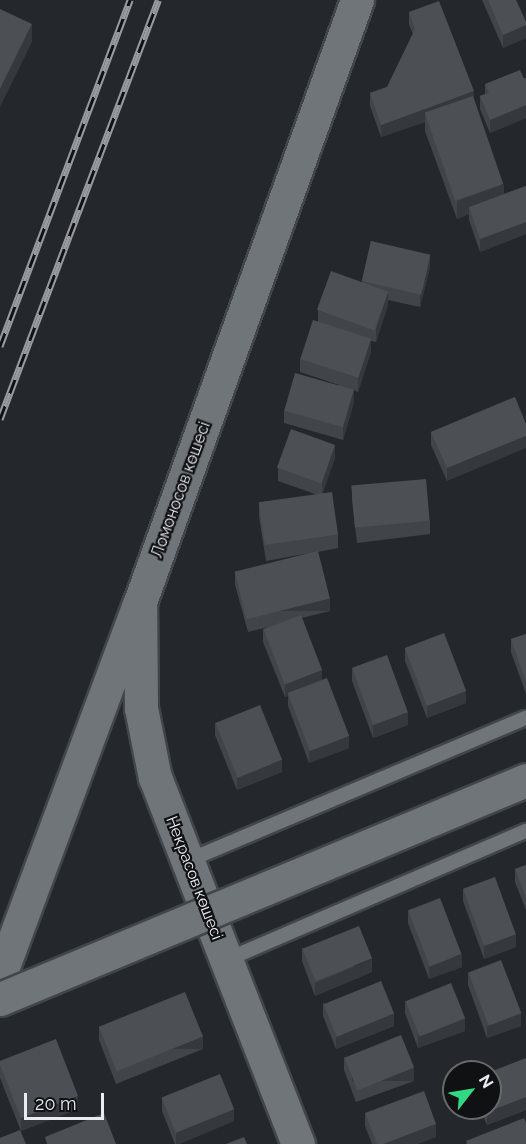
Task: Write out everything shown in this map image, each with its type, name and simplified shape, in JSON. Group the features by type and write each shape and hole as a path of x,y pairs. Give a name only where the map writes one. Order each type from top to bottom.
{"main road":[{"name":"Ломоносов көшесі","path":"140,602 357,0"},
{"name":"Некрасов көшесі","path":"140,602 141,708 155,778 298,1144"},
{"path":"0,999 526,780"}],"street":[{"name":"Ломоносов көшесі","path":"0,978 140,602"}],"lane":[{"path":"187,861 526,718"},
{"path":"226,960 526,831"}],"building":[{"path":"488,0 516,0 526,25 503,35"},
{"path":"439,1 474,91 381,125 370,93 387,87 415,29 409,12"},
{"path":"0,9 32,24 0,89"},
{"path":"520,70 524,79 526,78 526,105 490,120 480,96 489,93 485,84"},
{"path":"473,96 503,184 455,201 425,113"},
{"path":"526,186 526,222 480,239 469,207"},
{"path":"371,241 430,255 421,295 362,281"},
{"path":"331,271 388,292 374,330 317,310"},
{"path":"313,320 371,339 358,378 300,359"},
{"path":"295,373 354,390 343,427 284,410"},
{"path":"515,397 526,424 526,436 447,468 431,432"},
{"path":"291,429 335,445 321,484 277,468"},
{"path":"426,479 430,521 355,527 351,486"},
{"path":"332,492 338,535 265,545 259,502"},
{"path":"318,551 330,599 246,619 235,572"},
{"path":"301,615 322,670 285,684 264,629"},
{"path":"444,633 466,691 427,706 405,648"},
{"path":"526,634 526,682 511,639"},
{"path":"387,655 408,712 373,725 352,668"},
{"path":"327,678 349,736 310,751 288,693"},
{"path":"260,705 282,760 238,778 215,723"},
{"path":"526,865 526,897 515,869"},
{"path":"495,877 516,934 484,946 463,889"},
{"path":"440,898 462,954 430,966 408,910"},
{"path":"359,926 372,958 316,981 302,949"},
{"path":"501,960 521,1013 489,1026 468,973"},
{"path":"381,981 394,1013 337,1037 324,1004"},
{"path":"451,983 465,1018 420,1037 406,1001"},
{"path":"185,992 203,1037 117,1071 99,1027"},
{"path":"401,1035 414,1067 358,1090 344,1058"},
{"path":"56,1039 78,1096 21,1118 0,1061"},
{"path":"526,1058 526,1097 502,1106 502,1067"},
{"path":"220,1074 234,1109 176,1133 162,1098"},
{"path":"424,1091 436,1124 383,1144 377,1144 365,1113"},
{"path":"104,1113 116,1144 47,1144 45,1137"},
{"path":"524,1118 526,1144 467,1144 466,1141"},
{"path":"20,1130 26,1144 0,1144 0,1138"},
{"path":"244,1137 247,1144 226,1144"}],"railway":[{"path":"0,346 130,0"},
{"path":"0,419 158,0"}]}
